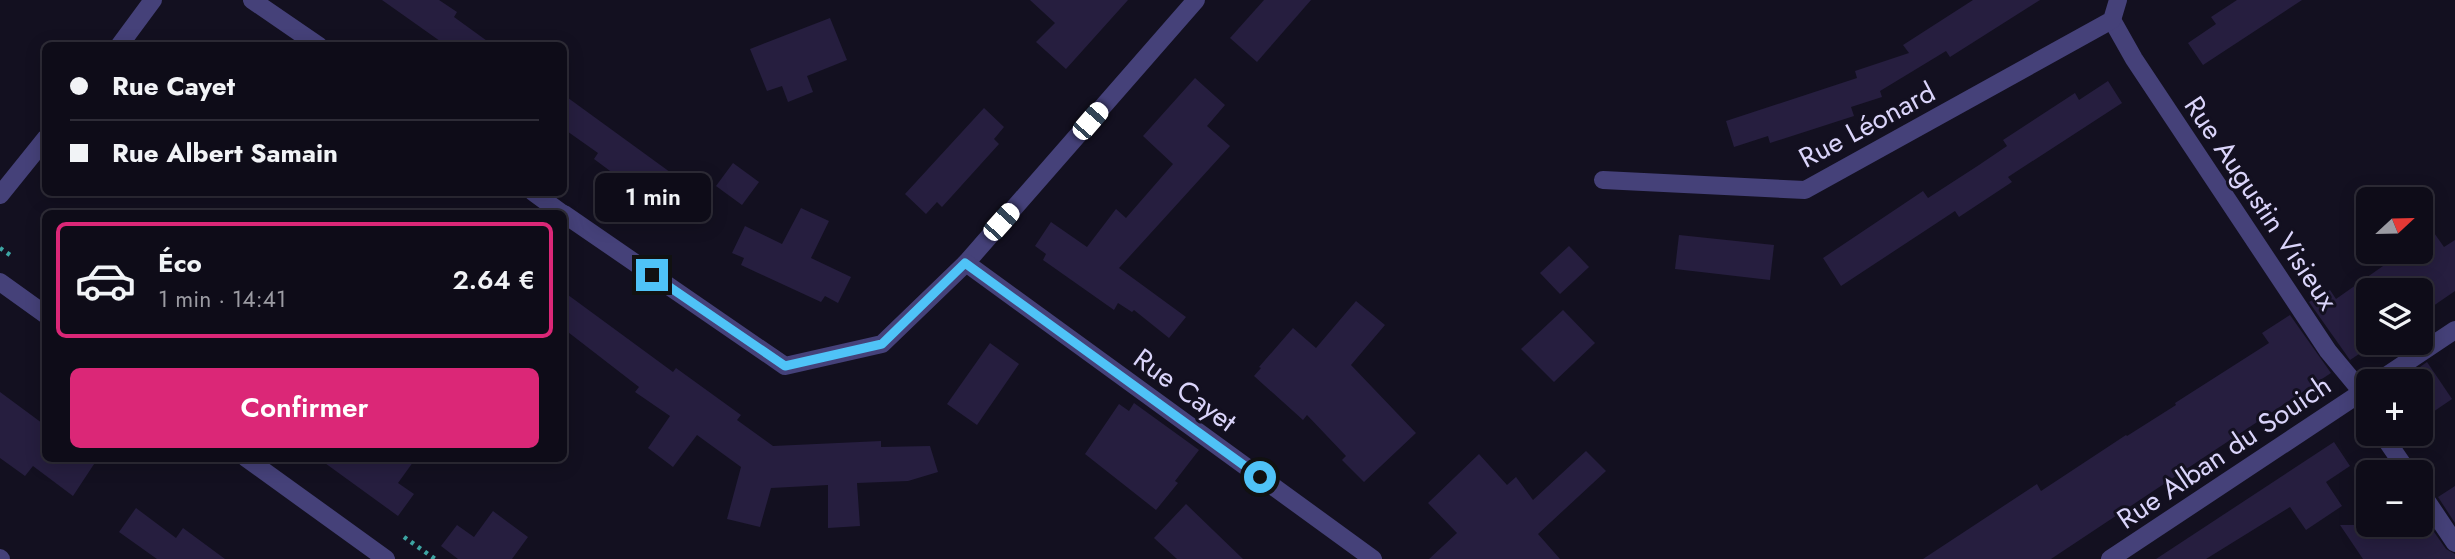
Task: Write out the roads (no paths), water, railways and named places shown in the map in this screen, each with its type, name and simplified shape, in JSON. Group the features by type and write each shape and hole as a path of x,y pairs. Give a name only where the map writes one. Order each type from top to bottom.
{"street":[{"path":"122,42 153,0"},
{"path":"253,0 313,42"},
{"path":"567,217 785,366 882,344 965,263 1196,0"},
{"path":"2112,20 2118,0"},
{"name":"Rue Léonard","path":"1603,180 1805,190 2112,20"},
{"name":"Rue Augustin Visieux","path":"2112,20 2134,59 2328,351 2356,376"},
{"path":"0,195 42,143"},
{"path":"538,196 558,210"},
{"name":"Rue Cayet","path":"965,263 1373,559"},
{"path":"0,282 42,312"},
{"name":"Rue Alban du Souich","path":"2396,369 2455,330"},
{"name":"Rue Alban du Souich","path":"2110,559 2356,396"},
{"path":"252,462 386,559"},
{"path":"2433,510 2455,543"}]}
